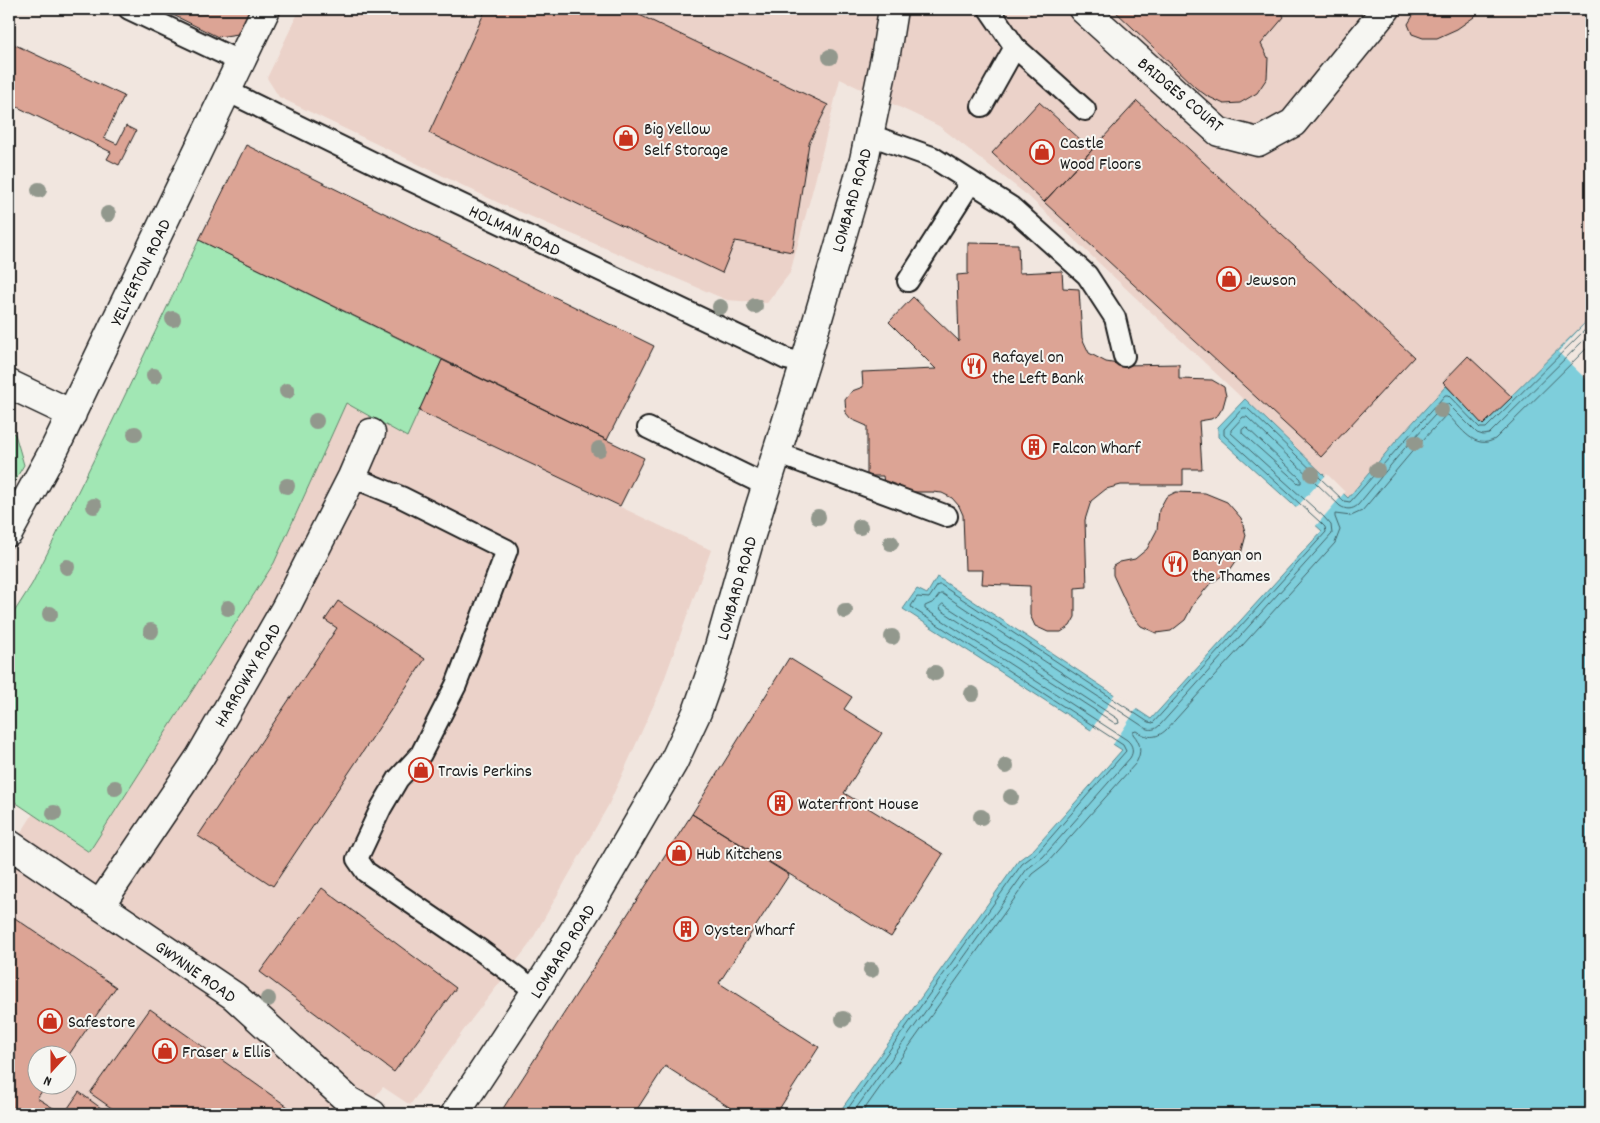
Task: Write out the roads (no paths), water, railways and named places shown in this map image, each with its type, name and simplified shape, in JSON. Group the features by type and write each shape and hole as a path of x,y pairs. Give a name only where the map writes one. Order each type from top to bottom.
{"street":[{"name":"YELVERTON ROAD","path":"9,532 72,414 266,9"},
{"name":"LOMBARD ROAD","path":"455,1114 592,902 673,763 697,712 715,661 805,363 870,135 893,9"},
{"name":"BRIDGES COURT","path":"1083,9 1220,132 1258,142 1293,123 1386,9"},
{"path":"9,384 72,414"},
{"name":"HARROWAY ROAD","path":"100,905 200,757 285,609 352,477 371,433"},
{"name":"GWYNNE ROAD","path":"9,844 234,996 349,1101 372,1114"}],"lane":[{"path":"129,9 241,62"},
{"path":"989,9 1016,47 1085,110"},
{"path":"982,106 1016,47"},
{"name":"HOLMAN ROAD","path":"227,91 786,359 805,363"},
{"path":"870,135 932,157 1010,207 1087,275 1115,318 1124,356"},
{"path":"908,280 971,182"},
{"path":"648,428 767,486"},
{"path":"777,453 947,516"},
{"path":"352,477 401,497 507,550 456,685 421,754 398,779 381,808 358,859 366,872 536,991"}],"water":[{"path":"1591,317 1591,1114 838,1114 1019,860 1034,849 1122,750 903,609 917,589 927,594 937,577 1151,719 1322,531 1218,437 1218,427 1245,399 1348,498 1446,386 1483,424"}],"place":[{"name":"Big Yellow Self Storage","path":"626,138"},
{"name":"Castle Wood Floors","path":"1042,152"},
{"name":"Jewson","path":"1229,279"},
{"name":"Rafayel on the Left Bank","path":"974,366"},
{"name":"Falcon Wharf","path":"1034,447"},
{"name":"Banyan on the Thames","path":"1175,564"},
{"name":"Travis Perkins","path":"421,770"},
{"name":"Waterfront House","path":"780,803"},
{"name":"Hub Kitchens","path":"679,853"},
{"name":"Oyster Wharf","path":"686,929"},
{"name":"Safestore","path":"50,1021"},
{"name":"Fraser & Ellis","path":"165,1051"}]}
